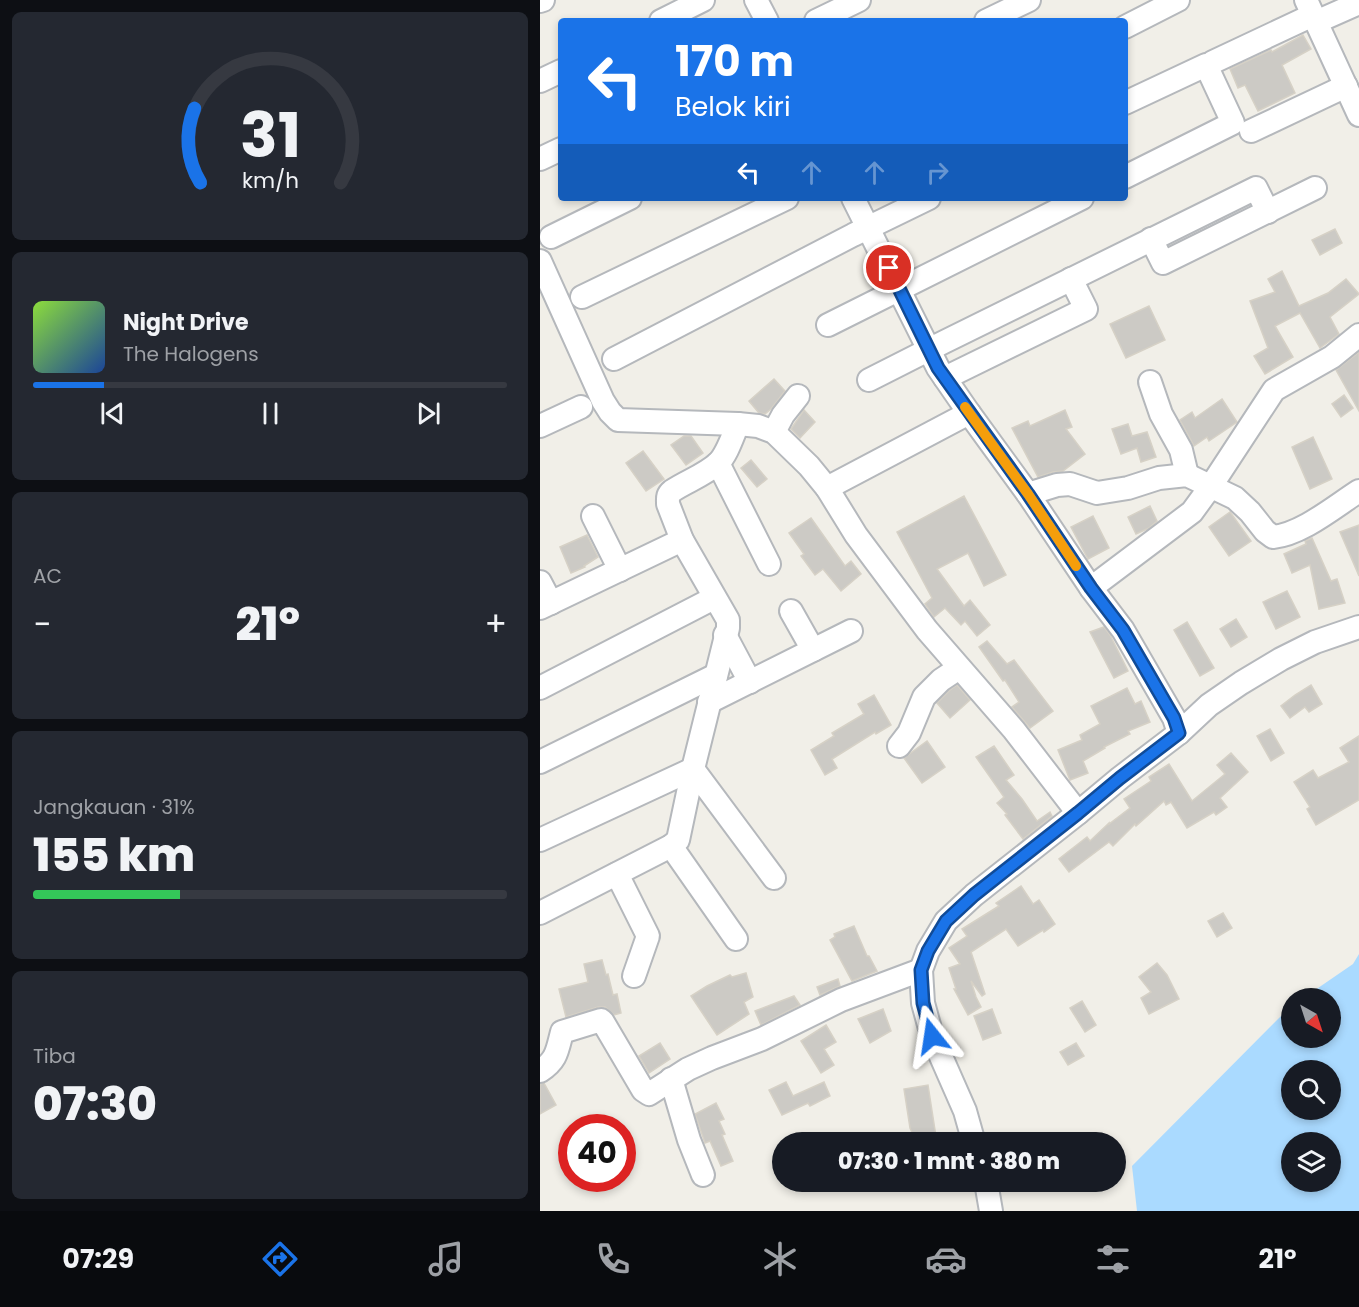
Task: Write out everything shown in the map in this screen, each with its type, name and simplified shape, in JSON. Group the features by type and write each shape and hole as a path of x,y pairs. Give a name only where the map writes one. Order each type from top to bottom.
{"street":[{"path":"666,18 703,0"},
{"path":"756,0 765,18"},
{"path":"822,18 859,0"},
{"path":"1128,25 1178,0"},
{"path":"992,18 1023,1"},
{"path":"1213,62 1312,12 1359,3"},
{"path":"1312,12 1359,115"},
{"path":"1128,103 1206,64 1233,123 1128,176"},
{"path":"540,81 558,72"},
{"path":"1251,131 1346,86"},
{"path":"540,159 558,150"},
{"path":"869,380 1256,188 1268,212 1315,188"},
{"path":"551,237 624,201"},
{"path":"582,297 781,201"},
{"path":"855,201 938,368 1028,494 1091,588 1123,630 1174,718 1179,733"},
{"path":"614,358 923,201"},
{"path":"828,325 1076,201"},
{"path":"540,261 610,412 618,420 738,424 758,426 774,432 827,488 856,535 927,630 1014,730 1078,813"},
{"path":"945,378 1086,309 1071,279"},
{"path":"1091,588 1192,512 1274,390 1332,357 1359,335"},
{"path":"1150,382 1161,414 1181,450 1187,475"},
{"path":"774,432 783,415 798,396"},
{"path":"540,426 581,407"},
{"path":"827,488 969,413"},
{"path":"540,913 671,846 678,840 728,620 682,540 668,504 668,494 718,463 738,424"},
{"path":"718,463 769,564"},
{"path":"1028,494 1057,485 1070,484 1097,493 1128,488 1159,478 1187,475 1235,498 1273,537 1292,533 1302,528 1359,491"},
{"path":"593,516 620,570"},
{"path":"540,582 545,606 682,540"},
{"path":"540,688 714,598"},
{"path":"791,611 813,650"},
{"path":"971,1132 965,1112 932,1036 923,1003 921,970 928,951 946,921 974,895 1179,733 1209,705 1281,658 1315,642 1359,627"},
{"path":"709,702 851,632"},
{"path":"725,635 750,682"},
{"path":"899,746 909,733 924,697 941,680 959,668"},
{"path":"540,762 716,675"},
{"path":"540,840 693,769"},
{"path":"693,769 774,878"},
{"path":"671,846 736,939"},
{"path":"617,874 648,936 634,976"},
{"path":"540,1071 548,1066 557,1054 562,1032 601,1020 645,1093 649,1094 671,1079 704,1062 762,1039 827,1006 921,970"},
{"path":"671,1079 689,1140 703,1175"},
{"path":"988,1192 991,1211"}],"water":[{"path":"1359,954 1359,1211 1137,1211 1132,1166 1281,1016 1281,1048 1341,1048 1341,988 1318,988 1353,964"}],"building":[{"path":"1303,35 1311,49 1282,65 1295,93 1258,111 1245,85 1238,88 1230,69 1271,50 1272,52"},
{"path":"1335,229 1342,243 1320,255 1312,240"},
{"path":"1282,271 1299,306 1328,293 1346,279 1359,294 1330,317 1339,334 1320,348 1300,313 1275,326 1293,357 1265,374 1254,356 1268,348 1250,301 1275,292 1268,279"},
{"path":"1149,306 1165,340 1126,358 1110,324"},
{"path":"1359,352 1359,411 1336,370"},
{"path":"774,379 785,391 771,409 765,414 759,413 749,401"},
{"path":"1344,395 1353,408 1341,417 1332,404"},
{"path":"1222,399 1237,422 1209,441 1207,437 1194,446 1180,420 1192,412 1195,418"},
{"path":"804,410 815,422 800,438 791,429"},
{"path":"1065,410 1072,427 1066,429 1085,454 1063,471 1038,477 1012,428 1028,421 1030,426"},
{"path":"1128,424 1132,436 1147,432 1156,457 1141,462 1137,448 1121,454 1112,429"},
{"path":"684,436 691,436 703,453 686,465 671,445"},
{"path":"1313,437 1332,479 1310,489 1292,447"},
{"path":"643,451 664,479 646,491 626,463"},
{"path":"751,460 767,479 757,487 741,468"},
{"path":"964,496 1006,575 984,586 968,553 937,569 964,606 970,600 990,625 977,636 965,621 961,625 945,608 934,617 925,604 932,598 897,532"},
{"path":"1150,506 1157,521 1136,534 1128,517"},
{"path":"1230,512 1251,541 1229,556 1209,527"},
{"path":"1093,516 1109,548 1088,559 1071,527"},
{"path":"811,518 845,566 851,561 861,574 841,591 823,569 815,575 801,556 804,554 789,533"},
{"path":"1359,525 1359,576 1340,532"},
{"path":"587,535 598,557 585,567 571,573 560,547"},
{"path":"1312,538 1331,581 1337,579 1345,603 1319,609 1310,565 1292,573 1284,554 1306,544 1305,541"},
{"path":"1287,591 1300,617 1276,629 1263,602"},
{"path":"1236,619 1247,637 1231,647 1220,629"},
{"path":"1187,622 1214,668 1200,676 1174,630"},
{"path":"1104,627 1128,671 1114,678 1090,632"},
{"path":"987,641 1007,664 1014,660 1053,711 1030,728 1012,707 1019,702 979,647"},
{"path":"957,685 970,700 950,718 937,703"},
{"path":"1311,685 1322,704 1309,712 1305,707 1290,718 1281,706"},
{"path":"1127,688 1135,704 1141,701 1150,722 1128,731 1130,734 1083,761 1088,773 1070,780 1058,750 1082,740 1080,735 1100,724 1091,706"},
{"path":"874,695 891,725 876,734 875,732 832,759 837,768 825,775 811,750 834,736 832,733 864,714 858,704"},
{"path":"1270,729 1284,753 1271,761 1257,736"},
{"path":"1359,736 1359,800 1316,825 1307,809 1310,807 1294,782 1313,770 1318,778 1349,762 1340,748"},
{"path":"927,741 945,767 922,783 904,758"},
{"path":"994,746 1014,775 1006,780 1037,821 1050,812 1052,816 1023,839 997,803 1004,797 976,757"},
{"path":"1231,753 1248,772 1220,798 1227,807 1216,815 1214,812 1187,828 1171,802 1166,805 1164,801 1136,826 1135,824 1113,846 1109,842 1069,872 1059,859 1087,837 1090,841 1130,808 1124,799 1151,781 1149,777 1169,764 1192,801 1225,774 1217,765"},
{"path":"1021,886 1033,904 1039,900 1055,924 1018,946 1006,929 971,952 985,994 982,996 971,981 981,1007 968,1015 954,989 956,989 949,968 960,964 949,948 967,936 962,929 999,906 996,903"},
{"path":"1223,913 1232,928 1217,937 1208,921"},
{"path":"854,926 867,956 877,971 852,981 830,940 835,937 834,934"},
{"path":"602,960 613,995 617,994 621,1013 614,1015 605,1007 598,1007 566,1017 559,989 588,982 584,964"},
{"path":"1157,963 1167,975 1179,999 1149,1014 1141,998 1151,992 1139,977"},
{"path":"746,973 753,997 744,1002 749,1014 717,1035 691,996 730,975 732,977"},
{"path":"838,979 840,986 820,995 817,987"},
{"path":"794,996 800,1005 761,1025 755,1011"},
{"path":"1082,1001 1096,1025 1085,1032 1070,1008"},
{"path":"883,1009 891,1031 870,1043 858,1019"},
{"path":"992,1009 1001,1033 983,1040 974,1016"},
{"path":"826,1025 836,1042 824,1049 834,1065 821,1073 801,1041"},
{"path":"660,1043 670,1059 649,1073 639,1056"},
{"path":"1076,1043 1084,1056 1068,1065 1060,1052"},
{"path":"786,1082 793,1096 824,1082 830,1096 810,1106 808,1103 782,1115 769,1090"},
{"path":"544,1083 556,1105 540,1114 540,1084"},
{"path":"928,1085 935,1132 912,1132 904,1089"},
{"path":"716,1103 724,1119 719,1121 725,1134 722,1135 733,1161 721,1166 710,1141 705,1143 695,1114"}],"slow traffic":[{"path":"965,407 1028,494 1076,566"}],"route":[{"path":"889,268 938,368 1028,494 1091,588 1123,630 1174,718 1179,733 974,895 946,921 928,951 921,970 923,1003 932,1036"}]}
